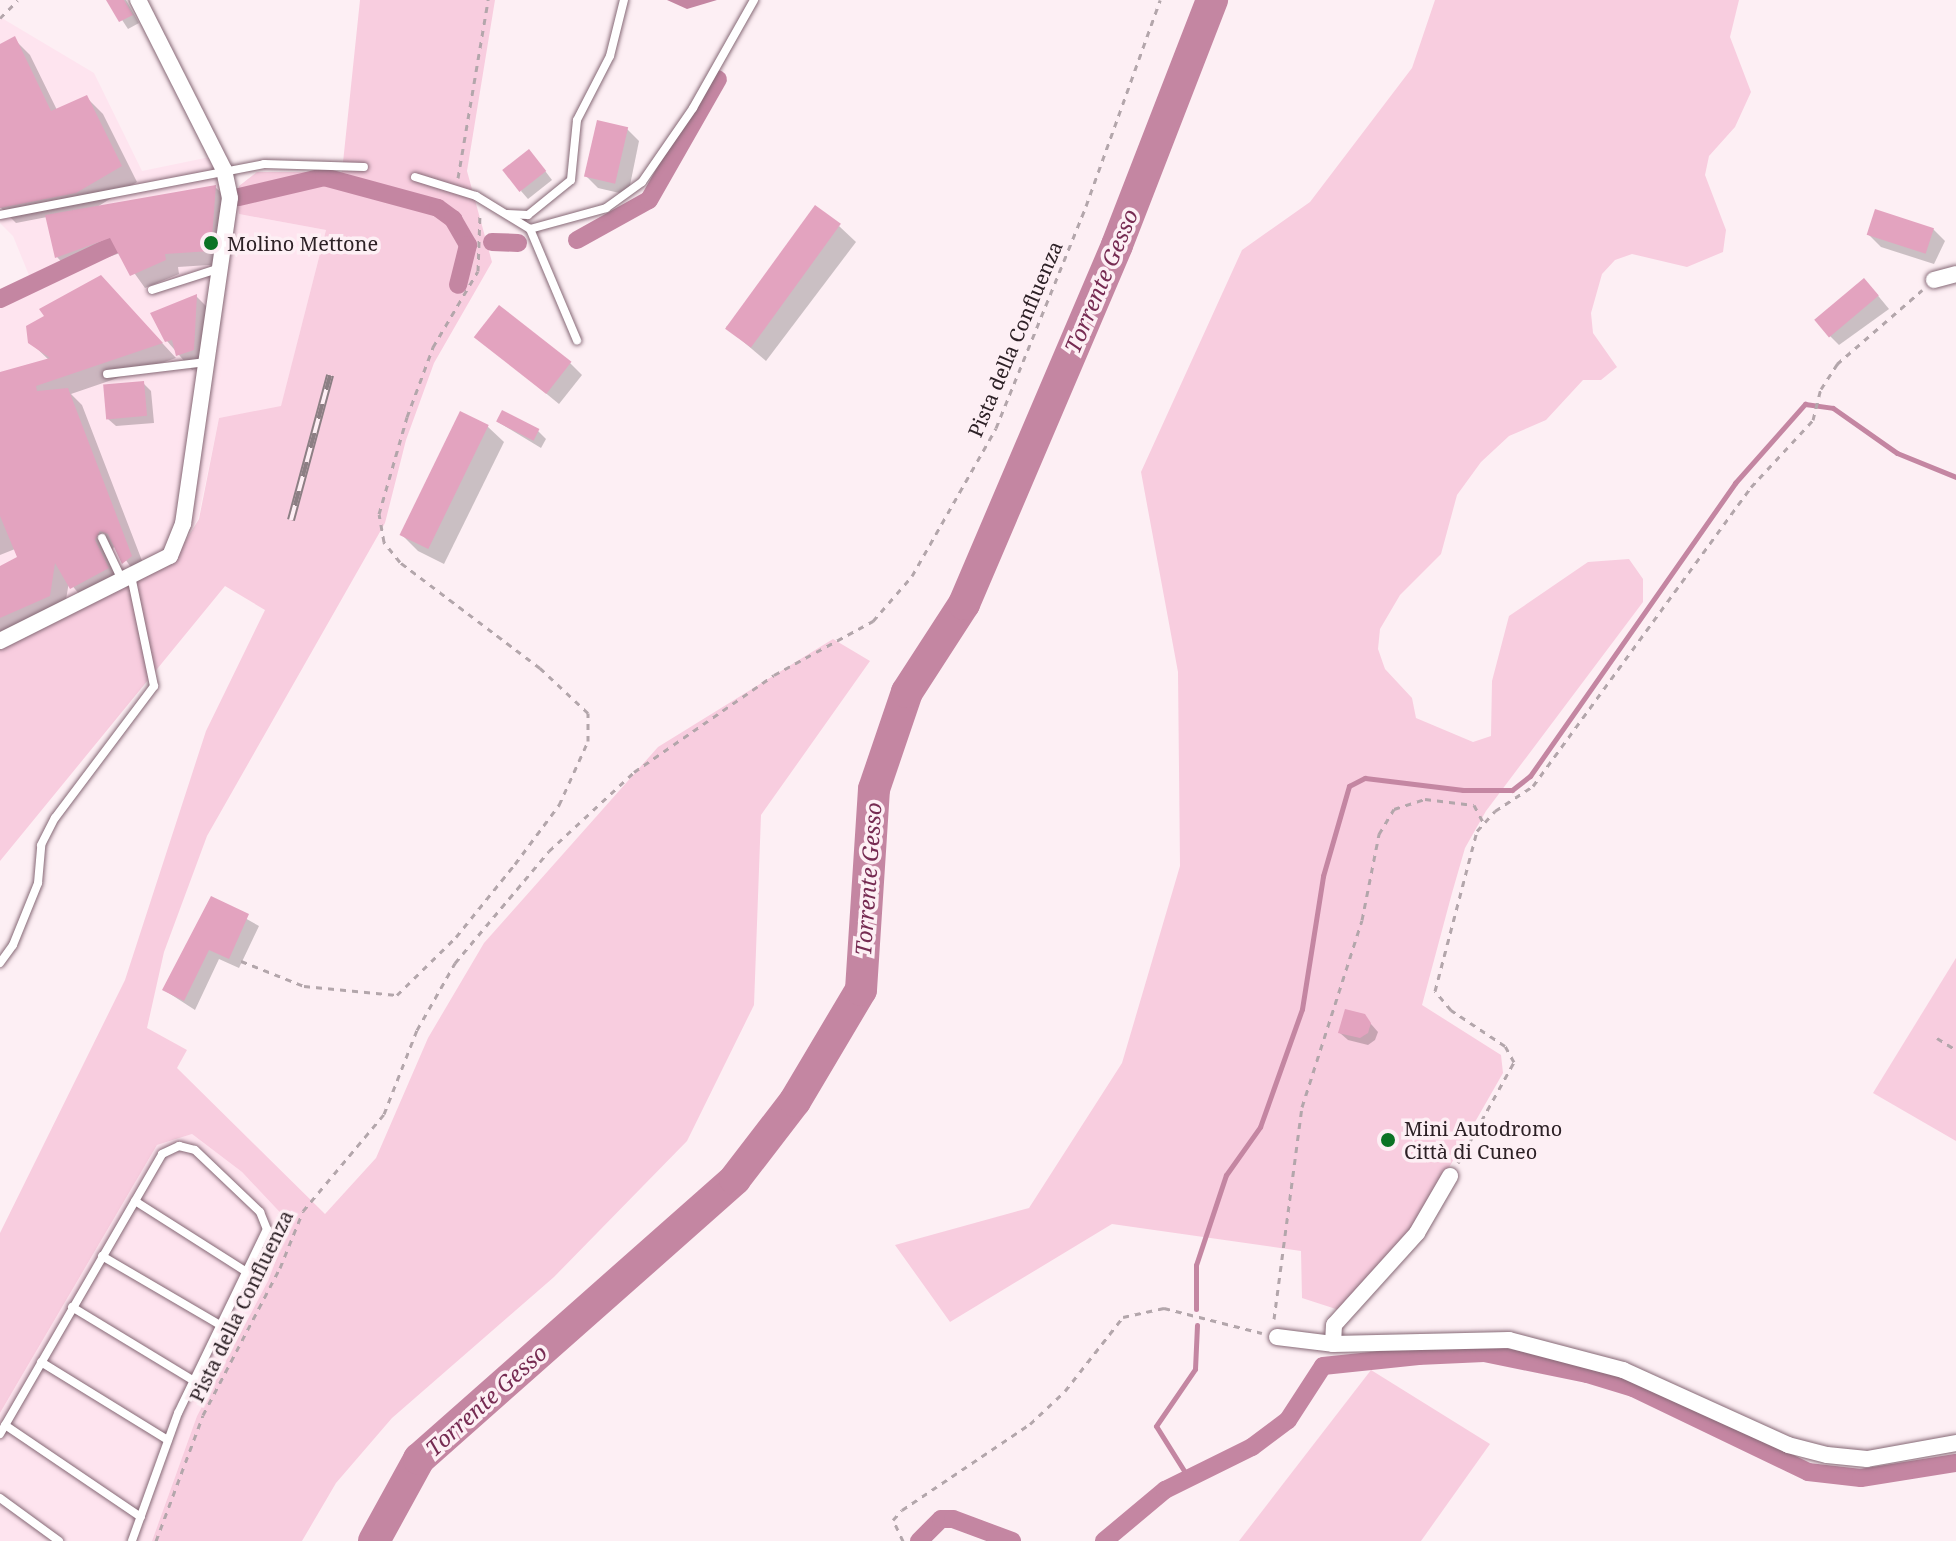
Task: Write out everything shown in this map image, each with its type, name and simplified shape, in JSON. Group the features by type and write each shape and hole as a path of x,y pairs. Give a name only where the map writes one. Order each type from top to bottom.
{"street":[{"path":"0,641 170,556 183,524 217,269 230,198 224,170 138,0"},
{"path":"1934,280 1956,274"},
{"path":"1333,1344 1334,1325 1417,1233 1450,1176"},
{"path":"1274,1336 1333,1344 1509,1340 1623,1370 1788,1445 1827,1455 1867,1459 1956,1443"}],"lane":[{"path":"507,214 528,215 571,180 577,120 610,56 624,0"},
{"path":"530,229 606,208 642,182 693,108 754,0"},
{"path":"0,215 224,170 297,162 364,167"},
{"path":"415,177 476,196 530,229 577,340"},
{"path":"152,290 217,269"},
{"path":"107,374 206,362"},
{"path":"0,963 13,945 38,883 41,845 55,818 154,686 126,578 102,538"},
{"path":"132,1541 141,1517 168,1440 267,1229 260,1212 195,1150 179,1146 162,1154 2,1429 141,1517"},
{"path":"135,1201 248,1273"},
{"path":"102,1256 222,1326"},
{"path":"72,1307 194,1381"},
{"path":"41,1362 168,1440"},
{"path":"0,1498 59,1541"}],"path":[{"path":"0,18 18,0"},
{"path":"455,187 488,0"},
{"name":"Pista della Confluenza","path":"156,1541 203,1415 280,1268 303,1211 384,1114 417,1030 455,963 549,851 634,772 774,675 873,621 912,576 996,428 1086,206 1160,0"},
{"path":"241,961 304,986 397,995 456,937 515,864 559,805 588,741 588,713 540,668 400,562 384,542 379,514 407,417 433,347 478,271 483,225 476,196"},
{"path":"1450,1176 1514,1062 1505,1046 1451,1010 1435,991 1468,859 1483,822 1533,786 1751,487 1818,412 1821,389 1851,347 1934,280"},
{"path":"903,1541 893,1520 902,1510 1030,1424 1065,1391 1123,1317 1164,1308 1274,1336 1302,1107 1362,920 1379,834 1394,809 1425,799 1474,805 1483,822"},
{"path":"1937,1038 1956,1050"}],"shaded area":[{"path":"360,0 495,0 467,171 492,262 434,363 406,440 385,523 207,836 164,952 147,1028 187,1050 177,1068 325,1214 376,1158 428,1038 484,943 658,747 833,639 870,661 761,815 754,1005 687,1141 554,1277 392,1418 336,1483 302,1541 152,1541 197,1416 268,1281 290,1223 242,1172 192,1134 157,1145 0,1413 0,1233 125,980 206,731 265,610 225,586 0,861 0,650 173,561 199,519 219,418 281,406 326,230 239,214 236,198 239,186 257,172 342,172"},
{"path":"667,0 717,0 687,9"},
{"path":"1435,0 1739,0 1730,37 1751,92 1735,127 1709,156 1705,175 1726,230 1723,252 1687,267 1632,254 1615,260 1602,274 1591,313 1593,333 1617,367 1601,380 1583,380 1546,420 1509,436 1481,462 1457,495 1441,554 1400,595 1380,629 1378,649 1385,669 1412,698 1416,718 1473,742 1491,736 1492,681 1509,616 1588,562 1629,559 1643,579 1643,602 1486,811 1465,848 1452,893 1422,1005 1501,1055 1503,1073 1411,1234 1339,1310 1302,1298 1301,1251 1112,1224 950,1322 895,1245 1029,1208 1122,1063 1180,866 1178,672 1141,472 1242,250 1310,202 1412,68"},
{"path":"0,17 94,73 142,171 210,157 236,198 239,214 326,230 281,407 219,418 198,519 173,561 0,650 0,303 33,285 13,236 0,223"},
{"path":"1956,958 1956,1141 1873,1093"},
{"path":"192,1134 242,1172 290,1223 268,1281 197,1416 152,1541 0,1541 0,1413 157,1145"},
{"path":"1371,1370 1490,1444 1421,1541 1239,1541"}],"building":[{"path":"106,0 124,0 133,15 119,22"},
{"path":"15,36 51,111 87,95 122,166 76,193 0,208 0,44"},
{"path":"597,120 628,127 615,184 584,177"},
{"path":"529,149 546,171 519,192 502,170"},
{"path":"216,185 211,251 165,254 166,260 130,276 110,238 55,258 45,215"},
{"path":"815,205 841,224 751,348 725,329"},
{"path":"1875,209 1934,228 1926,254 1867,235"},
{"path":"101,275 163,343 36,386 37,391 68,388 132,556 122,564 108,534 100,531 95,540 109,568 70,589 55,563 50,596 0,618 0,566 17,557 0,516 0,372 50,358 28,343 26,326 44,316 39,309"},
{"path":"1864,278 1879,296 1829,337 1814,320"},
{"path":"197,294 194,350 176,356 172,340 165,342 150,313"},
{"path":"499,305 571,362 546,394 474,337"},
{"path":"144,381 147,416 106,419 103,385"},
{"path":"502,410 539,429 534,441 496,422"},
{"path":"460,411 489,425 428,549 400,535"},
{"path":"211,896 249,914 229,959 209,950 184,1001 162,990"},
{"path":"1345,1009 1365,1014 1371,1023 1368,1033 1360,1038 1338,1033"}],"waterway":[{"name":"Torrente Gesso","path":"374,1541 419,1459 735,1179 795,1101 861,990 874,789 907,692 964,604 1117,245 1212,0"},
{"path":"577,240 649,200 718,79"},
{"path":"239,197 324,177 438,208 453,219 468,245 458,285"},
{"path":"0,299 135,235"},
{"path":"492,242 518,243"},
{"path":"1196,1309 1196,1265 1226,1175 1260,1127 1302,1009 1323,876 1349,786 1365,778 1463,790 1512,790 1530,776 1735,483 1805,404 1833,408 1897,453 1956,477"},
{"path":"1188,1477 1156,1426 1195,1369 1197,1325"},
{"path":"1104,1541 1165,1490 1252,1447 1288,1420 1323,1366 1418,1356 1484,1353 1587,1374 1633,1388 1808,1472 1861,1478 1956,1463"},
{"path":"919,1541 941,1519 953,1519 1012,1541"}],"railway":[{"path":"291,520 330,375"}],"place":[{"name":"Molino Mettone","path":"211,243"},
{"name":"Mini Autodromo Città di Cuneo","path":"1388,1140"}]}
